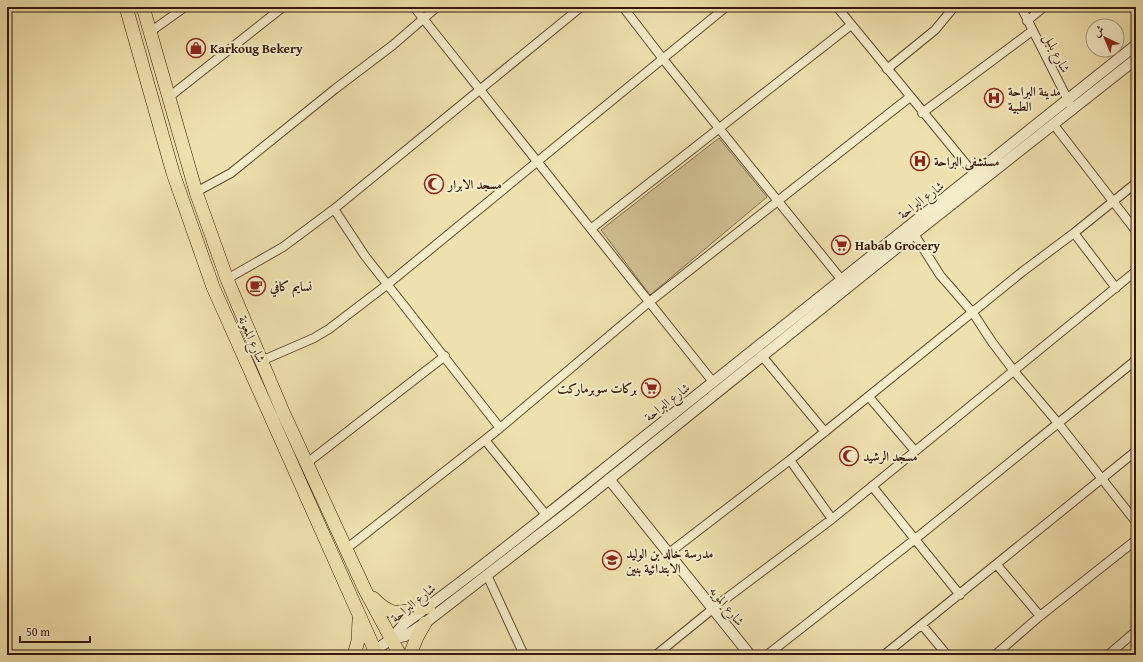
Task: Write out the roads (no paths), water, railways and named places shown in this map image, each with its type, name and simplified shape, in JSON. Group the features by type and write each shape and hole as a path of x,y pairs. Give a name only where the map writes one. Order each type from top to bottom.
{"highway":[{"name":"شارع المعونة","path":"126,7 172,173 199,253 374,654"},
{"name":"شارع المعونة","path":"143,7 196,192 227,279 261,360 346,549 365,590 400,655"},
{"path":"365,590 388,611 410,611 429,607"},
{"path":"354,655 358,641 359,618"},
{"path":"410,655 417,637 425,623"}],"street":[{"path":"150,32 185,7"},
{"path":"169,97 283,7"},
{"path":"414,7 592,228 648,303 713,382"},
{"path":"196,192 231,173 335,89 393,45 437,7"},
{"path":"227,279 282,248 334,209 581,7"},
{"path":"623,7 663,59 841,279"},
{"path":"261,360 324,333 388,284 726,7"},
{"path":"838,7 922,113 975,175"},
{"path":"887,69 935,30 954,7"},
{"name":"شارع بلبل","path":"1021,7 1073,110"},
{"path":"1027,21 1044,7"},
{"path":"592,228 852,25"},
{"path":"922,113 1032,31"},
{"name":"شارع البراحة","path":"391,639 404,624 429,607 546,515 841,279 975,175 1136,45"},
{"name":"شارع البراحة","path":"391,639 405,636 425,623 488,575 914,234 1136,59"},
{"path":"346,549 500,428 648,303 777,200 910,97"},
{"path":"1054,125 1114,200 1136,231"},
{"path":"669,553 790,460 974,313 1022,272 1074,233 1136,183"},
{"path":"334,209 365,256 500,428"},
{"path":"1074,233 1116,288"},
{"path":"914,234 940,275 974,313 992,342 1014,371 1103,478 1136,522"},
{"path":"656,655 832,519 1136,271"},
{"path":"307,463 445,356"},
{"path":"762,356 825,432"},
{"path":"767,655 914,540 1136,360"},
{"path":"869,397 915,452"},
{"path":"485,440 546,515"},
{"path":"884,655 1136,451"},
{"path":"790,460 832,519"},
{"name":"شارع المويه","path":"609,479 750,655"},
{"path":"872,486 914,540 960,595"},
{"path":"995,655 1005,652 1040,616 1136,540"},
{"path":"997,565 1040,616"},
{"path":"488,575 524,655"},
{"path":"922,625 947,655"},
{"path":"1113,653 1136,631"},
{"path":"374,654 391,639"}],"place":[{"name":"Karkoug Bekery","path":"196,48"},
{"name":"مدينة البراحة الطبية","path":"994,98"},
{"name":"مستشفى البراحة","path":"920,161"},
{"name":"مسجد الابرار","path":"434,184"},
{"name":"Habab Grocery","path":"841,245"},
{"name":"نسايم كافي","path":"256,286"},
{"name":"بركات سوبرماركت","path":"651,388"},
{"name":"مسجد الرشيد","path":"849,456"},
{"name":"مدرسة خالد بن الوليد الابتدائية بنين","path":"612,560"}]}
